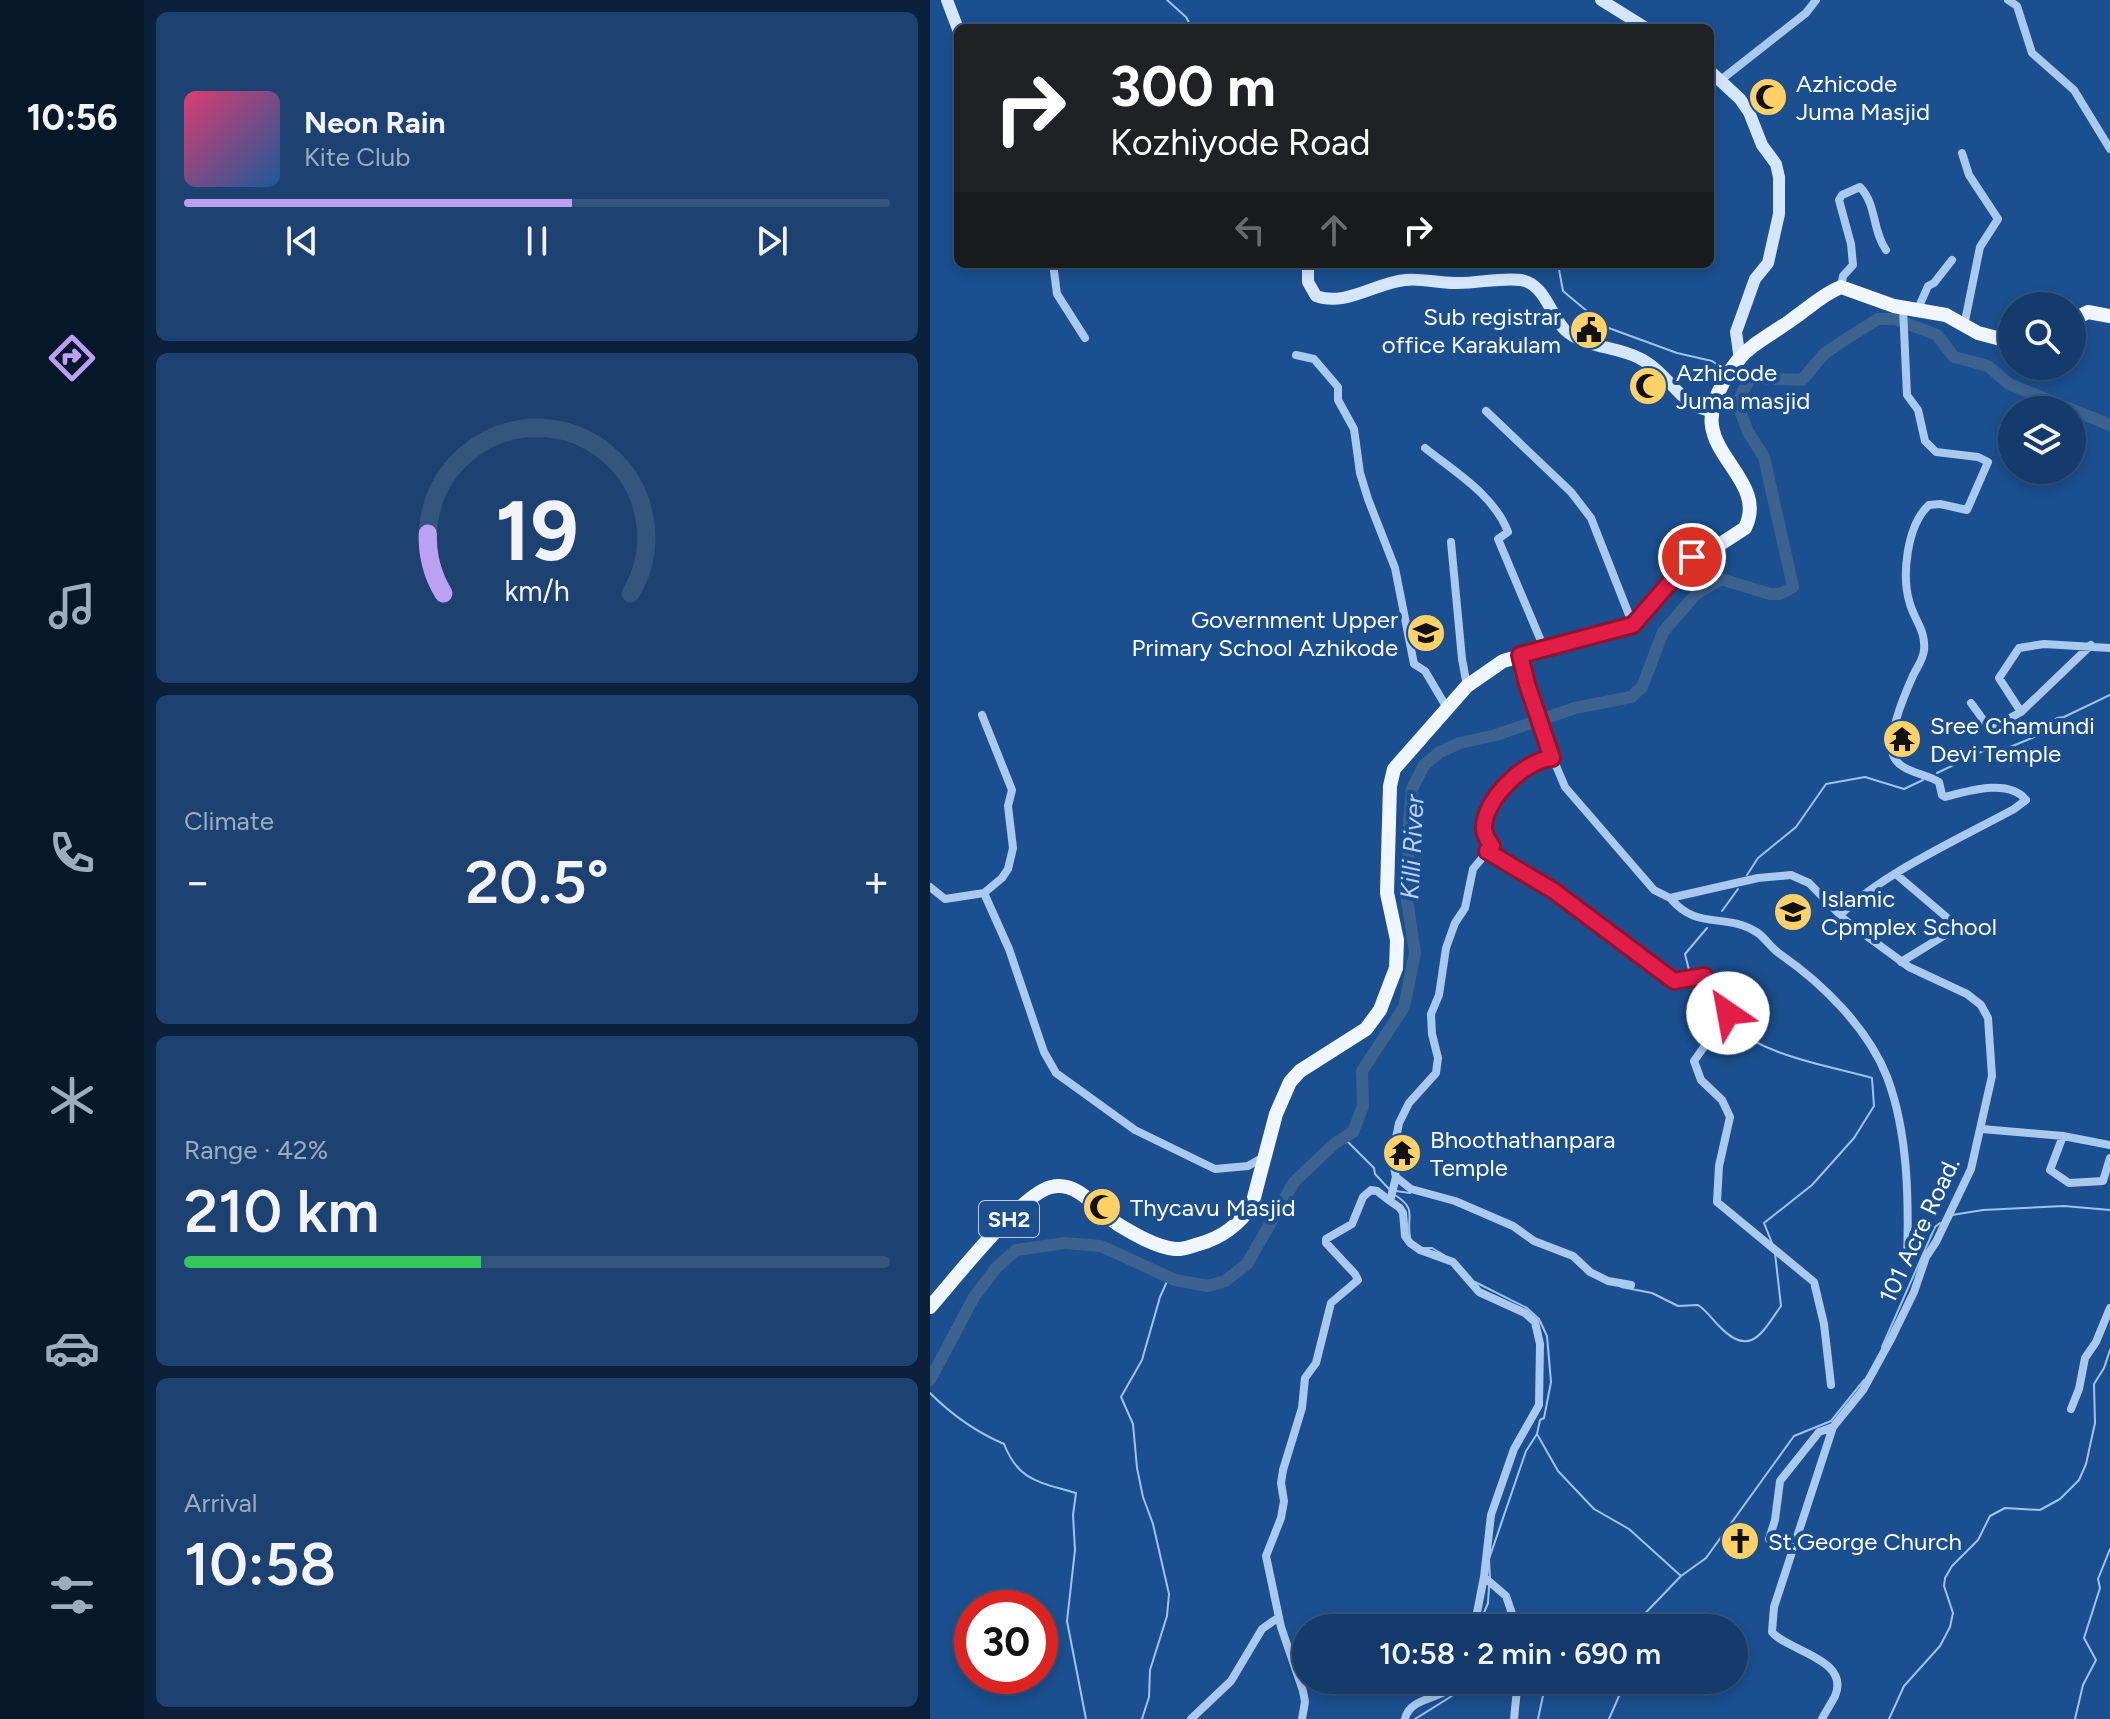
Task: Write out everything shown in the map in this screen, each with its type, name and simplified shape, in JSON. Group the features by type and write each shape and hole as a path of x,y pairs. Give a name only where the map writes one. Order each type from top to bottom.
{"main road":[{"path":"1633,625 1692,557 1739,533 1748,523 1749,507 1743,480 1714,434 1712,412 1714,400 1752,346 1827,293 1841,287 1908,312 1946,315 1964,326 1998,339"},
{"path":"2086,313 2109,315"},
{"name":"SH2","path":"930,1307 967,1262 1031,1197 1047,1187 1059,1185 1070,1188 1117,1224 1177,1250 1209,1241 1244,1218 1252,1205 1276,1114 1290,1082 1300,1071 1366,1029 1380,1010 1396,968 1398,952 1387,893 1390,786 1394,769 1467,686 1503,661 1633,625"}],"street":[{"path":"947,0 956,24"},
{"path":"1601,0 1640,24"},
{"path":"1722,79 1806,13 1816,0"},
{"path":"2008,0 2017,6 2032,53 2074,90 2110,149"},
{"path":"1714,74 1749,112 1762,145 1776,164 1779,177 1779,214 1768,263 1755,279 1736,332 1740,360"},
{"path":"1962,153 1969,175 1998,219 1980,247 1964,326"},
{"path":"1841,287 1843,276 1853,265 1851,244 1839,200 1842,195 1860,187 1866,194 1878,237 1886,250"},
{"path":"1841,914 1856,900 1933,851 2019,807 2026,800 2019,793 1994,787 1945,797 1937,780 1900,766 1892,753 1891,739 1895,725 1924,650 1922,626 1910,602 1906,569 1915,525 1929,505 1940,504 1967,510 1988,464 1986,459 1978,457 1936,452 1926,444 1917,407 1907,395 1905,336 1908,312 1952,260"},
{"path":"1054,268 1057,294 1085,338"},
{"path":"1308,268 1308,282 1316,296 1328,301 1341,300 1369,288 1407,279 1454,283 1525,280 1539,291 1565,330 1582,341 1641,358 1691,404 1712,412"},
{"path":"1296,355 1314,359 1338,387 1338,400 1354,429 1364,486 1395,568 1414,664 1425,671 1447,708"},
{"path":"1486,411 1571,492 1591,518 1633,625"},
{"path":"1425,448 1482,493 1502,516 1508,532 1498,539 1544,648"},
{"path":"1451,542 1467,686"},
{"path":"2021,712 1999,678 2019,648 2044,644 2110,648"},
{"path":"1971,703 1990,729 2021,712 2091,645"},
{"path":"1520,655 1543,735 1565,787 1654,890 1670,898 1693,917 1738,923 1761,935 1779,953 1801,968 1871,1045 1887,1078 1899,1115 1907,1197 1907,1259"},
{"path":"930,887 945,899 984,893 1008,869 1013,848 1008,806 1012,790 982,715"},
{"path":"1391,1194 1396,1177 1392,1158 1399,1123 1409,1103 1433,1079 1436,1070 1438,1058 1431,1014 1439,995 1446,948 1455,923 1465,908 1473,869 1492,846 1485,833 1485,824 1502,791 1525,767 1552,758"},
{"path":"1487,851 1554,891 1674,981 1704,976 1728,1013 1694,1061 1701,1080 1722,1100 1730,1117 1719,1166 1717,1202 1814,1282 1824,1324 1831,1385"},
{"name":"101 Acre Road.","path":"1670,898 1758,878 1791,875 1809,883 1841,914 1901,962 1916,972 1967,994 1986,1012 1992,1047 1992,1076 1971,1169 1926,1257 1914,1292 1891,1339 1863,1390 1831,1428 1774,1607 1772,1632 1775,1637 1796,1649 1818,1656 1835,1677 1837,1693 1822,1719"},
{"path":"1897,875 1958,927 1901,962"},
{"path":"984,893 1009,949 1044,1052 1056,1073 1135,1130 1215,1169 1248,1166 1263,1158"},
{"path":"1982,1129 2063,1136 2110,1145"},
{"path":"2063,1136 2050,1170 2069,1183 2103,1181 2110,1158"},
{"path":"1396,1177 1411,1189 1455,1201 1513,1226 1546,1246 1573,1256 1590,1272 1608,1281 1631,1285"},
{"path":"1302,1719 1303,1691 1279,1617 1266,1559 1281,1518 1283,1470 1302,1408 1305,1378 1319,1356 1331,1303 1358,1280 1325,1242 1352,1224 1368,1192 1391,1194 1403,1213 1405,1236 1410,1243 1453,1262 1479,1292 1520,1310 1537,1327 1541,1372 1539,1405 1514,1449 1491,1515 1477,1614"},
{"path":"2071,1409 2079,1389 2085,1358 2096,1342 2110,1308"},
{"path":"1769,1539 1780,1481 1819,1432 1831,1428"},
{"path":"1484,1577 1506,1596 1512,1614"},
{"path":"1191,1719 1231,1681 1262,1629 1279,1617"},
{"path":"1405,1719 1407,1711 1414,1706 1443,1694"},
{"path":"1514,1719 1517,1694"}],"waterway":[{"path":"1167,0 1190,24"},
{"path":"1559,268 1563,291 1606,327 1677,353 1712,361 1725,370"},
{"name":"Killi River","path":"930,1380 974,1297 996,1268 1016,1250 1065,1243 1101,1246 1175,1280 1208,1286 1225,1281 1247,1264 1294,1182 1334,1144 1353,1132 1363,1106 1362,1071 1404,1007 1415,953 1407,900 1409,823 1412,789 1424,765 1440,752 1460,743 1496,735 1575,708 1631,697 1642,687 1663,632 1696,594 1721,579 1770,594 1780,594 1793,587 1764,457 1748,432 1739,408 1741,395 1750,378 1802,380 1824,354 1846,339 1878,319 1895,319 1937,335 1954,357 1988,366 2009,384 2110,425"},
{"path":"1736,378 1742,381 1743,391"},
{"path":"1937,773 1983,751 2003,750 2039,735 2057,718 2110,695"},
{"path":"1747,875 1758,858 1796,827 1826,784 1865,777 1904,789 1923,780"},
{"path":"1722,911 1738,889"},
{"path":"1690,974 1685,954 1707,928"},
{"path":"1692,980 1715,1016 1721,1019"},
{"path":"1726,1022 1759,1044 1777,1051 1872,1078 1874,1106 1854,1138 1812,1185 1764,1223 1772,1243"},
{"path":"1344,1138 1374,1168 1375,1174 1390,1190"},
{"path":"1396,1191 1410,1193"},
{"path":"1395,1195 1409,1209 1410,1237"},
{"path":"1952,1215 1983,1210 2064,1206 2110,1210"},
{"path":"1882,1347 1935,1227 1940,1223"},
{"path":"1425,1248 1432,1248 1444,1255"},
{"path":"1621,1287 1652,1293 1678,1306 1698,1305 1731,1336 1748,1341 1762,1332 1781,1306 1775,1253"},
{"path":"1142,1719 1149,1697 1150,1670 1167,1616 1169,1594 1153,1524 1143,1497 1133,1424 1121,1397 1142,1360 1169,1277"},
{"path":"1475,1282 1527,1308 1539,1319 1547,1336 1551,1382 1544,1418 1540,1420 1537,1434 1526,1451 1489,1559 1490,1579"},
{"path":"1889,1719 1904,1686 1940,1646 1950,1627 1953,1613 1944,1586 1945,1578 1952,1566 1978,1540 1990,1516 2005,1508 2040,1510 2060,1499 2079,1480 2086,1464 2095,1423 2094,1384 2110,1350"},
{"path":"1681,1576 1706,1558 1794,1436 1831,1421 1864,1380"},
{"path":"930,1393 964,1422 1004,1444 1017,1466 1032,1479 1076,1493 1073,1515 1075,1550 1067,1621 1086,1719"},
{"path":"1537,1434 1558,1471 1594,1509 1629,1529 1681,1576 1644,1614"},
{"path":"2075,1719 2083,1685 2096,1660 2084,1638 2100,1588 2098,1579 2110,1549"},
{"path":"1483,1614 1489,1587"},
{"path":"1415,1719 1455,1694"},
{"path":"1538,1719 1543,1694"},
{"path":"1609,1719 1620,1694"}],"place":[{"name":"Azhicode Juma Masjid","path":"1768,97"},
{"name":"Sub registrar office Karakulam","path":"1589,330"},
{"name":"Azhicode Juma masjid","path":"1648,386"},
{"name":"Government Upper Primary School Azhikode","path":"1426,633"},
{"name":"Sree Chamundi Devi Temple","path":"1902,739"},
{"name":"Islamic Cpmplex School","path":"1793,912"},
{"name":"Bhoothathanpara Temple","path":"1402,1153"},
{"name":"Thycavu Masjid","path":"1102,1207"},
{"name":"St.George Church","path":"1740,1541"}],"route":[{"path":"1692,557 1633,625 1520,655 1552,758 1536,761 1509,782 1490,810 1485,831 1492,846 1487,851 1554,891 1674,981 1704,976 1728,1013"}]}
